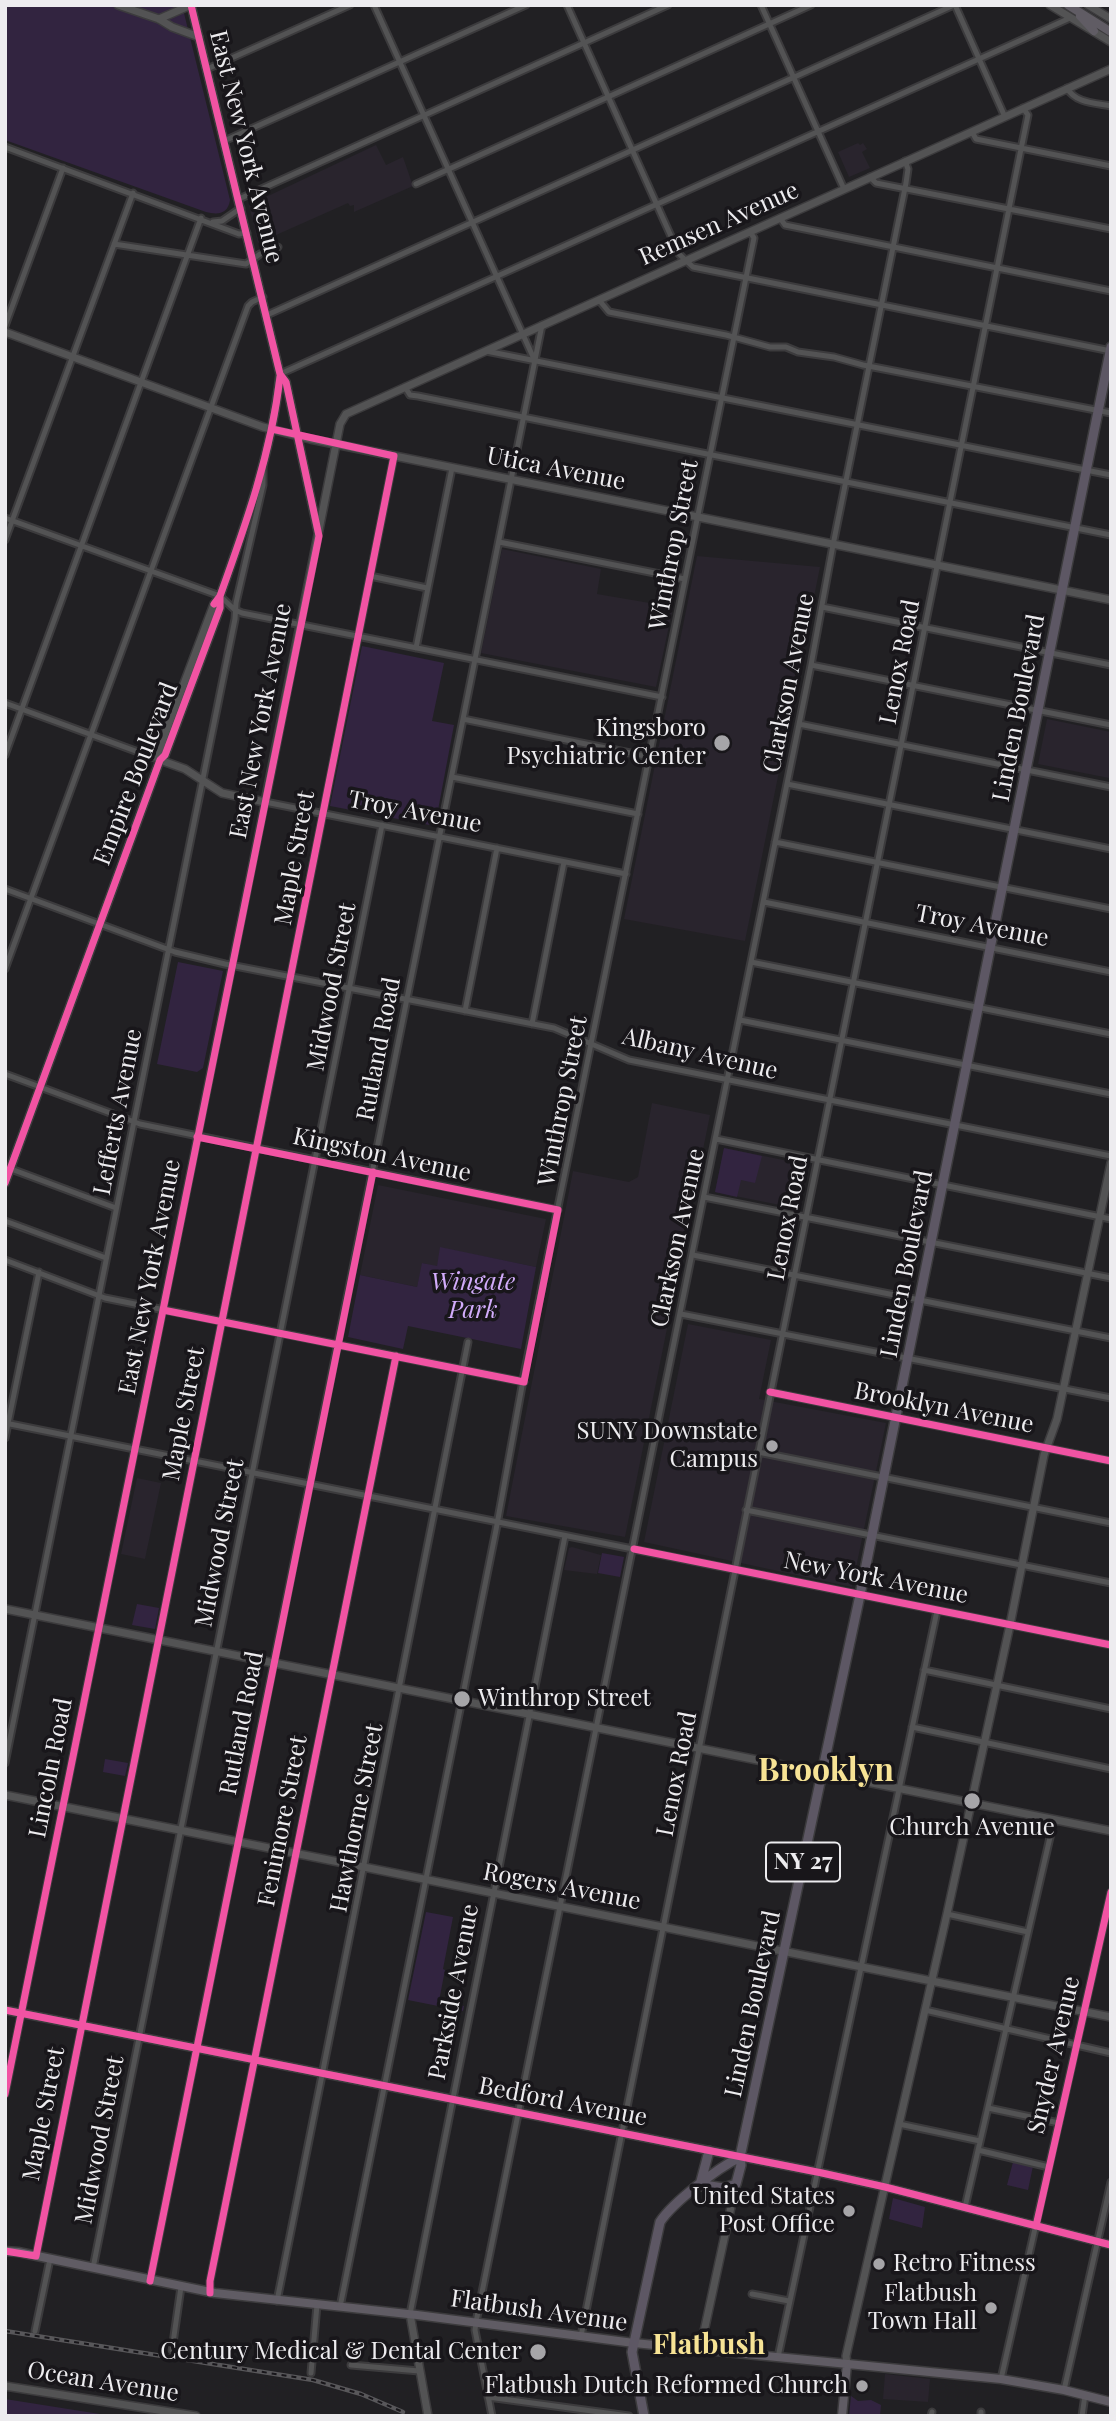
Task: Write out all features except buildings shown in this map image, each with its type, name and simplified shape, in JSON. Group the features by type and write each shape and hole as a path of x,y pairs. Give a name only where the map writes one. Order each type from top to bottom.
{"highway":[{"name":"Linden Boulevard","path":"736,2184 860,1595 1110,349"},
{"path":"699,2186 709,2151"},
{"path":"644,2416 632,2352 660,2222 708,2178 740,2157"},
{"path":"699,2186 724,2189 736,2184"}],"main road":[{"path":"118,5 199,37"},
{"path":"159,19 191,5"},
{"name":"East New York Avenue","path":"191,5 268,315 280,374 286,382 318,536"},
{"path":"1050,5 1070,10 1111,32"},
{"path":"1093,6 1111,19"},
{"path":"1070,10 1111,43"},
{"name":"Remsen Avenue","path":"344,416 1111,69"},
{"name":"Utica Avenue","path":"5,332 141,383 296,436 1111,600"},
{"name":"Empire Boulevard","path":"5,1183 160,760 165,755 220,608 220,596 255,500 264,467 280,374"},
{"name":"East New York Avenue","path":"265,802 336,444 344,416"},
{"name":"Troy Avenue","path":"160,760 184,769 222,793 265,802"},
{"path":"842,2416 846,2356 947,1914 1046,1448 1057,1419 1111,1163"},
{"path":"5,1609 1111,1831"},
{"name":"Rogers Avenue","path":"5,1795 1111,2017"},
{"name":"Bedford Avenue","path":"5,2010 885,2186 1111,2245"},
{"name":"Linden Boulevard","path":"700,2350 736,2184"},
{"name":"Flatbush Avenue","path":"8,2250 210,2292 411,2314 634,2343 1001,2379 1111,2402"},
{"name":"Parkside Avenue","path":"411,2314 428,2416"},
{"name":"Ocean Avenue","path":"5,2386 196,2416"}],"street":[{"path":"207,69 350,5"},
{"path":"374,5 535,360"},
{"path":"225,141 526,5"},
{"path":"567,5 679,254 693,267 1110,349"},
{"path":"239,199 668,5"},
{"path":"761,5 844,189"},
{"path":"416,184 811,5"},
{"path":"268,315 955,5 1005,117"},
{"path":"280,374 979,59 1070,10"},
{"path":"1067,88 1077,99 1111,106"},
{"name":"Lenox Road","path":"581,2336 1028,115 1023,108"},
{"path":"972,132 976,139 1111,166"},
{"path":"5,147 239,234 247,233"},
{"name":"Clarkson Avenue","path":"492,2416 475,2330 476,2322 764,902 905,189 908,169 905,161"},
{"path":"5,326 63,168"},
{"path":"870,177 876,183 1111,229"},
{"path":"5,540 133,193"},
{"path":"212,222 222,221 241,208"},
{"path":"5,755 201,218"},
{"path":"780,218 785,225 1111,291"},
{"name":"Winthrop Street","path":"340,2308 754,239 750,232"},
{"path":"114,244 246,264 278,247"},
{"path":"5,969 248,306 263,297"},
{"path":"598,300 609,313 1111,413"},
{"name":"Rutland Road","path":"150,2281 542,326"},
{"path":"486,351 1111,475"},
{"path":"405,387 410,395 1111,535"},
{"name":"Maple Street","path":"36,2256 394,456"},
{"name":"Lefferts Avenue","path":"5,1763 203,783 235,610 263,485 264,467"},
{"path":"416,648 452,468"},
{"path":"5,518 220,596 235,610 662,697"},
{"path":"499,542 685,579"},
{"path":"370,576 427,587"},
{"path":"822,607 1111,665"},
{"path":"811,665 1111,724"},
{"name":"Troy Avenue","path":"5,703 160,760"},
{"path":"463,719 650,757"},
{"path":"799,724 1111,787"},
{"path":"452,777 638,814"},
{"path":"787,785 1111,849"},
{"name":"Troy Avenue","path":"265,802 626,874"},
{"name":"East New York Avenue","path":"135,1449 265,802"},
{"name":"Midwood Street","path":"93,2268 382,825"},
{"path":"775,842 1111,909"},
{"path":"465,1011 497,848"},
{"path":"532,1024 564,862"},
{"name":"Albany Avenue","path":"5,889 169,950 232,965 554,1028 629,1060 1111,1156"},
{"name":"Troy Avenue","path":"764,902 1111,972"},
{"path":"751,962 1111,1034"},
{"path":"740,1020 1111,1094"},
{"name":"Kingston Avenue","path":"5,1074 134,1122 558,1210"},
{"path":"716,1139 1111,1219"},
{"path":"11,1169 116,1208"},
{"path":"705,1197 1111,1278"},
{"path":"5,1221 106,1258"},
{"path":"693,1255 1111,1338"},
{"path":"5,1260 99,1295 524,1382"},
{"path":"5,1438 39,1272"},
{"path":"681,1314 1111,1398"},
{"name":"Hawthorne Street","path":"278,2301 468,1342"},
{"name":"Fenimore Street","path":"210,2292 210,2281 396,1356"},
{"name":"Brooklyn Avenue","path":"770,1392 1111,1461"},
{"name":"New York Avenue","path":"7,1424 1111,1645"},
{"name":"Lincoln Road","path":"5,2094 135,1449"},
{"path":"758,1452 1111,1523"},
{"path":"746,1510 1111,1583"},
{"name":"Parkside Avenue","path":"411,2314 565,1536"},
{"path":"778,2357 937,1611"},
{"path":"924,1670 1111,1709"},
{"path":"912,1727 1111,1769"},
{"path":"965,2207 1054,1820"},
{"name":"Snyder Avenue","path":"1001,2379 1111,1892"},
{"path":"947,1914 1028,1932"},
{"path":"925,2010 1111,2053"},
{"path":"988,2108 1059,2123"},
{"path":"900,2124 981,2141"},
{"path":"978,2150 1049,2166"},
{"path":"1063,2390 1111,2182"},
{"path":"35,2331 50,2259"},
{"path":"172,2350 181,2287"},
{"path":"752,2294 789,2301"},
{"path":"311,2373 317,2305"},
{"path":"351,2365 419,2371"},
{"path":"1082,2416 1085,2395"},
{"path":"488,2396 629,2416"}],"shaded area":[{"path":"863,143 867,149 862,152 870,168 849,177 838,152"},
{"path":"376,145 386,165 403,157 413,186 354,212 354,205 350,206 348,203 258,243 249,205"},
{"path":"502,549 601,569 597,594 673,607 656,687 481,653"},
{"name":"Kingsboro Psychiatric Center","path":"697,556 820,567 745,941 624,919"},
{"path":"1047,719 1111,732 1109,778 1038,764"},
{"path":"652,1103 710,1115 625,1537 506,1516 573,1171 629,1182 638,1177"},
{"path":"724,1148 808,1165 800,1209 715,1192"},
{"path":"378,1185 546,1219 536,1267 441,1248 437,1267 423,1263 417,1287 360,1275"},
{"name":"SUNY Downstate Campus","path":"688,1324 771,1340 759,1399 886,1423 852,1587 644,1542"},
{"path":"137,1478 161,1483 145,1559 121,1554"},
{"path":"569,1548 601,1555 597,1574 564,1570"},
{"path":"885,2374 930,2379 928,2402 883,2399"}],"green space":[{"path":"5,5 182,5 230,200 225,211 206,212 5,140"},
{"path":"362,646 444,663 432,721 454,725 435,826 330,806"},
{"path":"178,962 223,971 203,1068 197,1072 157,1064"},
{"path":"724,1148 762,1156 755,1183 741,1180 737,1197 715,1192"},
{"name":"Wingate Park","path":"440,1247 536,1267 521,1349 408,1326 403,1349 348,1337 360,1275 417,1287 422,1263 437,1266"},
{"path":"602,1553 624,1557 620,1577 598,1573"},
{"path":"137,1604 159,1608 155,1629 132,1625"},
{"path":"105,1759 128,1763 125,1776 103,1772"},
{"path":"426,1912 453,1917 439,2001 464,2006 463,2011 408,2000"},
{"path":"1013,2162 1033,2166 1028,2190 1007,2185"},
{"path":"893,2198 925,2207 922,2228 889,2219"},
{"path":"851,2396 858,2401 871,2400 881,2405 880,2416 849,2416"},
{"path":"5,2399 106,2415 113,2416 5,2416"}],"railway":[{"path":"5,2331 313,2380 361,2394 403,2412"}],"cycle path":[{"path":"5,2094 319,536 286,382 280,374 191,5"},
{"path":"214,604 220,596 256,488 270,434 280,377"},
{"path":"5,2251 36,2256 394,456 272,429"},
{"path":"5,1183 160,760 165,755 220,608 220,596"},
{"path":"163,1310 524,1382 558,1210 197,1137"},
{"path":"150,2281 373,1172"},
{"path":"210,2293 210,2281 396,1356"},
{"path":"770,1392 1111,1461"},
{"path":"634,1549 1111,1645"},
{"path":"1036,2226 1111,1892"},
{"path":"5,2010 822,2173 1111,2245"}],"place":[{"name":"Kingsboro Psychiatric Center","path":"722,743"},
{"name":"SUNY Downstate Campus","path":"772,1446"},
{"name":"Winthrop Street","path":"462,1699"},
{"name":"Church Avenue","path":"972,1801"},
{"name":"United States Post Office","path":"849,2211"},
{"name":"Retro Fitness","path":"879,2264"},
{"name":"Flatbush Town Hall","path":"991,2308"},
{"name":"Century Medical & Dental Center","path":"538,2352"},
{"name":"Flatbush Dutch Reformed Church","path":"862,2386"}],"district":[{"name":"Brooklyn","path":"826,1771"},
{"name":"Flatbush","path":"709,2345"}]}
